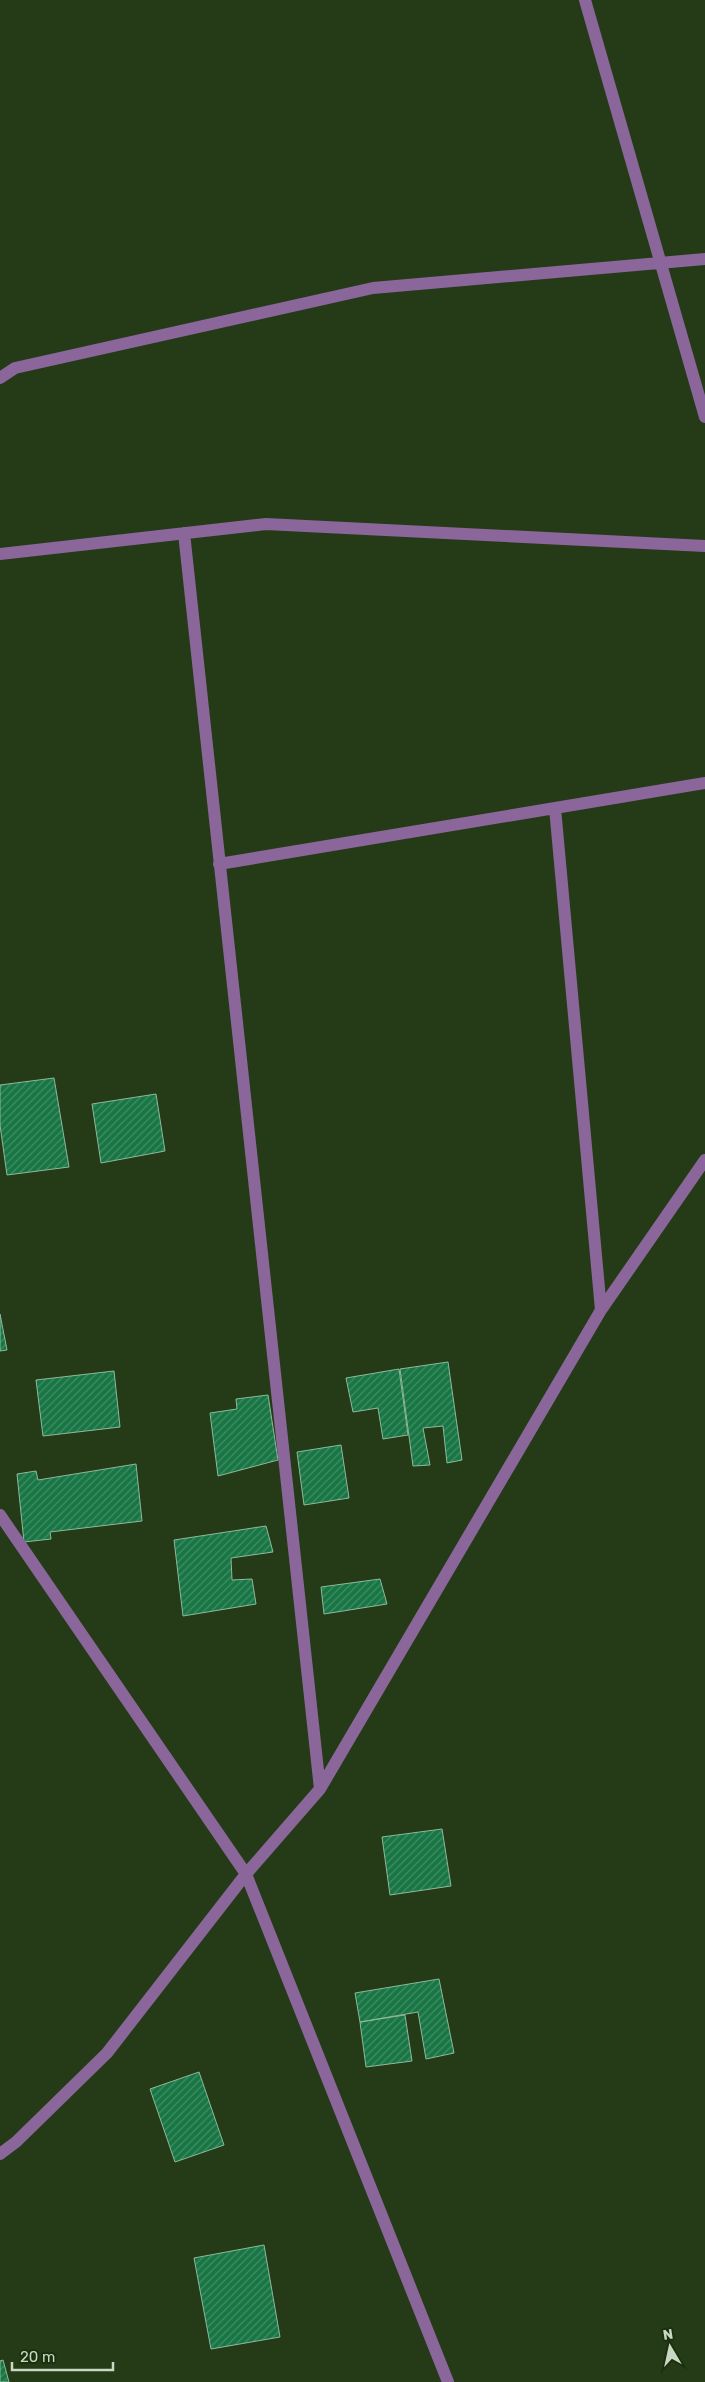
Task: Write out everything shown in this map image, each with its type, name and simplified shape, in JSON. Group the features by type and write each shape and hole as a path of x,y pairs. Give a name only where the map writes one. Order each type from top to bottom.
{"street":[{"path":"585,0 705,417"},
{"path":"0,378 15,368 373,288 705,259"},
{"path":"0,554 266,524 705,546"},
{"path":"184,533 320,1789"},
{"path":"219,864 705,783"},
{"path":"554,808 601,1310"},
{"path":"0,2154 16,2142 107,2053 246,1874 320,1789 601,1310 705,1160"},
{"path":"0,1515 246,1874 448,2382"}],"building":[{"path":"54,1078 69,1167 7,1175 0,1125 0,1085"},
{"path":"156,1094 165,1151 101,1163 92,1104"},
{"path":"0,1314 7,1350 0,1351"},
{"path":"448,1362 462,1460 447,1463 443,1426 423,1428 430,1465 413,1466 400,1369"},
{"path":"399,1369 408,1435 383,1439 378,1408 353,1412 346,1378"},
{"path":"114,1371 120,1427 43,1436 36,1380"},
{"path":"268,1395 278,1460 218,1476 210,1413 237,1409 236,1399"},
{"path":"341,1445 349,1498 304,1505 297,1452"},
{"path":"136,1464 142,1521 50,1532 51,1539 24,1542 17,1474 36,1471 38,1480"},
{"path":"266,1526 273,1552 231,1558 232,1580 252,1579 256,1604 183,1616 174,1540"},
{"path":"380,1579 387,1604 324,1614 321,1587"},
{"path":"442,1829 451,1886 390,1895 382,1837"},
{"path":"439,1979 454,2053 426,2059 418,2012 360,2022 355,1993"},
{"path":"405,2015 412,2061 366,2067 360,2022"},
{"path":"199,2072 224,2145 175,2162 150,2089"},
{"path":"264,2245 280,2337 211,2349 194,2258"},
{"path":"3,2360 9,2382 0,2382 0,2361"}]}
